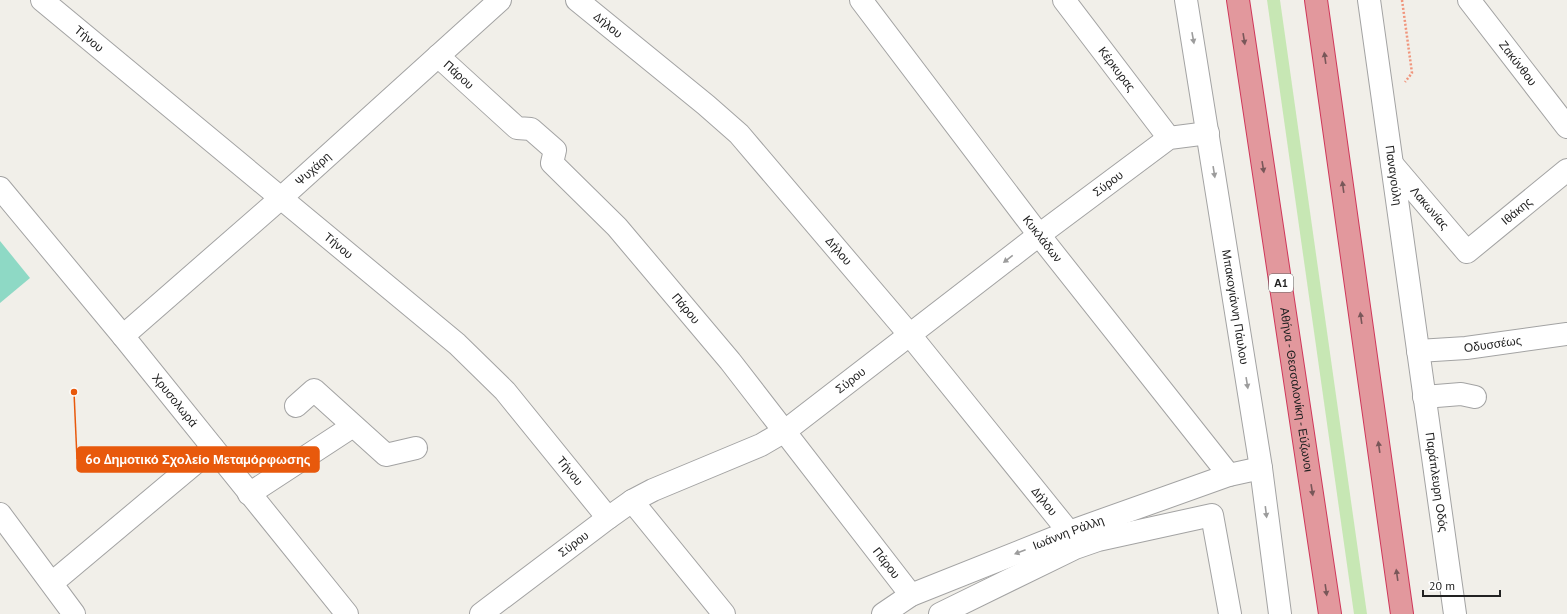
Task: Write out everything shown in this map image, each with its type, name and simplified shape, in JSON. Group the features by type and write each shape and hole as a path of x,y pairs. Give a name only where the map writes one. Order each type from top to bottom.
{"highway":[{"name":"Αθήνα - Θεσσαλονίκη - Εύζωνοι","path":"1238,0 1330,614"},
{"path":"1316,0 1402,614"}],"street":[{"name":"Τήνου","path":"42,0 457,344 480,365 505,391 608,518"},
{"name":"Ψυχάρη","path":"123,336 281,198 500,0"},
{"name":"Δήλου","path":"577,0 706,105 739,134 910,335 1069,532"},
{"name":"Κέρκυρας","path":"1064,0 1169,138"},
{"name":"Μπακογιάννη Πάυλου","path":"1186,0 1261,468 1280,614"},
{"name":"Παναγούλη","path":"1370,0 1418,352"},
{"name":"Ζακύνθου","path":"1469,0 1567,127"},
{"name":"Κυκλάδων","path":"868,3 1039,235 1229,475"},
{"name":"Πάρου","path":"438,56 517,128 531,129 555,150 552,163 617,227 730,361 911,594"},
{"name":"Σύρου","path":"481,614 608,518 632,502 652,490 761,445 785,431 1039,235 1169,138 1208,133"},
{"name":"Λακωνίας","path":"1392,164 1467,252"},
{"name":"Ιθάκης","path":"1467,252 1567,170"},
{"name":"Χρυσολωρά","path":"0,188 123,336 347,614"},
{"name":"Οδυσσέως","path":"1418,352 1466,348 1567,334"},
{"name":"Παράπλευρη Οδός","path":"1418,352 1455,614"},
{"path":"296,406 314,390 386,455 416,448"},
{"path":"1424,397 1461,394 1475,397"},
{"path":"249,494 353,426"},
{"path":"52,583 213,448"},
{"name":"Ιωάννη Ράλλη","path":"883,614 911,594 1069,532 1207,482 1229,475 1261,468"},
{"path":"1207,482 1230,614"},
{"path":"632,502 724,614"},
{"path":"0,514 74,614"},
{"path":"940,614 1075,548 1098,540 1212,515"}],"path":[{"path":"1384,108 1412,73 1402,0"}],"green space":[{"path":"1267,0 1280,0 1367,614 1354,614"},
{"path":"0,241 30,278 0,303"}],"place":[{"name":"6ο Δημοτικό Σχολείο Μεταμόρφωσης","path":"74,392"}]}
